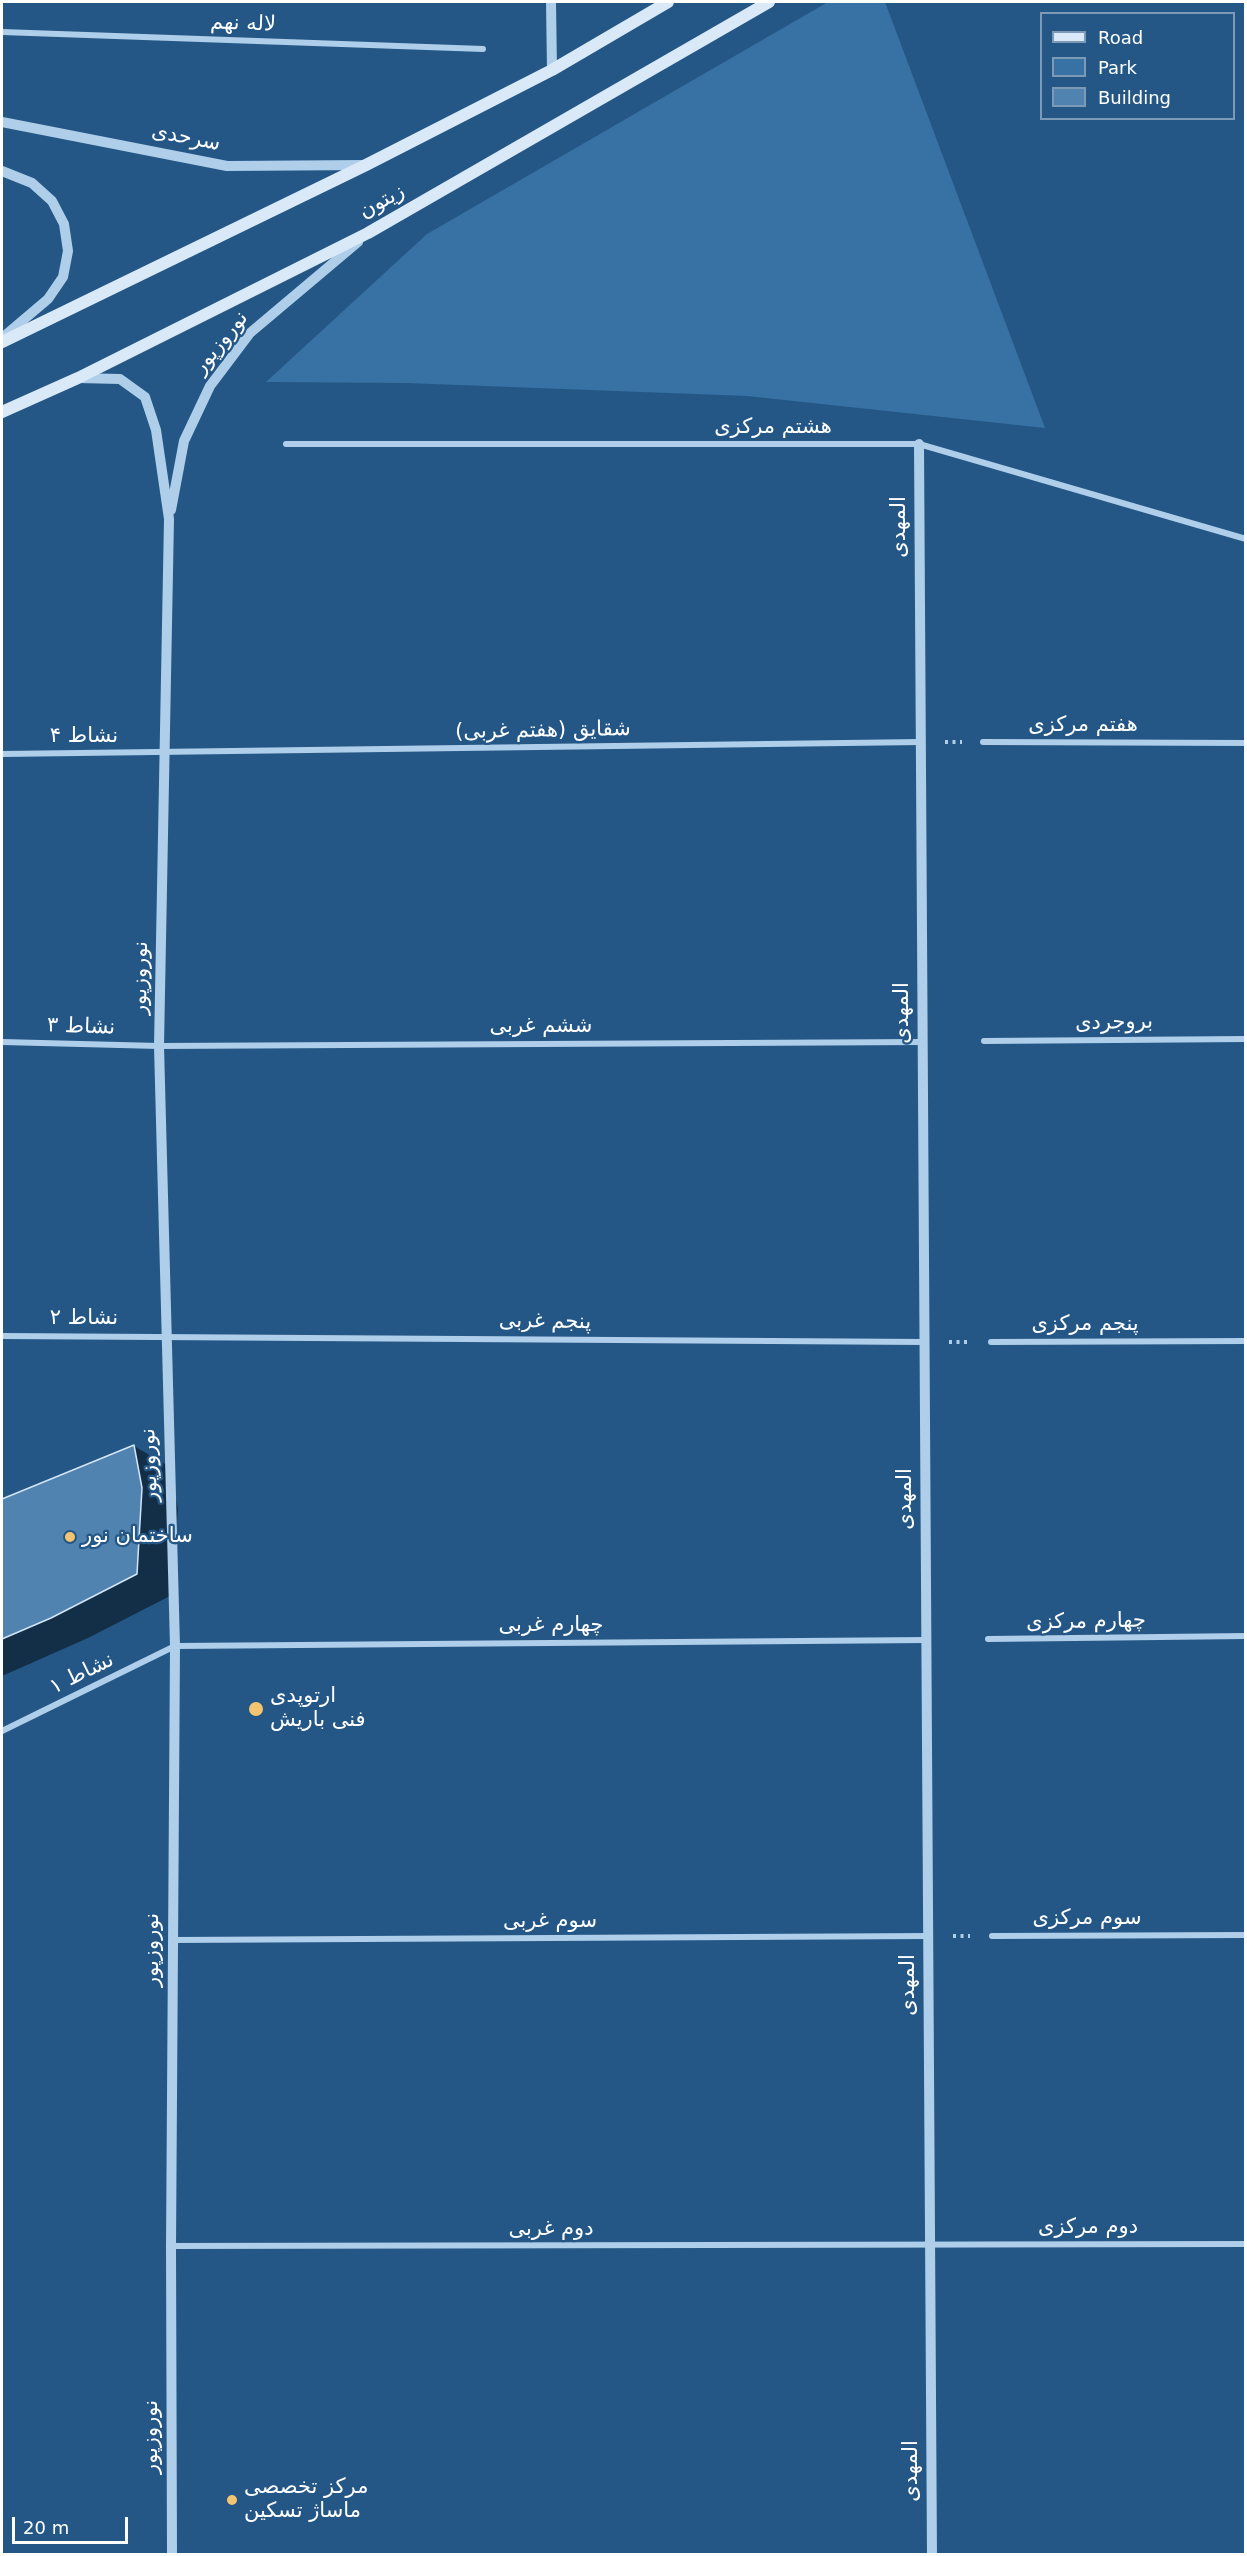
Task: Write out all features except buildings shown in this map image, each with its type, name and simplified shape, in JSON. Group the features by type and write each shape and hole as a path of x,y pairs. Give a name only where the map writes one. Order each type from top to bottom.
{"main road":[{"name":"زیتون","path":"2,340 366,165 552,70 668,2"},
{"name":"زیتون","path":"2,412 78,378 368,233 770,2"}],"street":[{"path":"551,2 552,70"},
{"name":"لاله نهم","path":"2,32 483,49"},
{"name":"سرحدی","path":"2,122 227,166 366,165"},
{"path":"2,171 32,183 52,201 64,224 68,251 63,277 48,299 2,340"},
{"name":"نوروزپور","path":"169,519 184,441 210,386 250,333 368,233"},
{"name":"نوروزپور","path":"78,378 120,379 145,397 156,430 169,519 159,1046 175,1646 172,1940 172,2554"},
{"name":"هشتم مرکزی","path":"286,444 919,444 1245,539"},
{"name":"المهدی","path":"919,444 932,2554"},
{"name":"شقایق (هفتم غربی)","path":"166,753 921,742"},
{"name":"هفتم مرکزی","path":"983,742 1245,743"},
{"name":"نشاط ۴","path":"2,754 166,753"},
{"name":"بروجردی","path":"984,1041 1245,1039"},
{"name":"نشاط ۳","path":"2,1042 159,1046"},
{"name":"ششم غربی","path":"159,1046 923,1042"},
{"name":"پنجم غربی","path":"166,1335 924,1342"},
{"name":"نشاط ۲","path":"2,1336 166,1335"},
{"name":"پنجم مرکزی","path":"992,1342 1245,1341"},
{"name":"چهارم مرکزی","path":"988,1639 1245,1636"},
{"name":"چهارم غربی","path":"175,1646 927,1640"},
{"name":"نشاط ۱","path":"2,1731 175,1646"},
{"name":"سوم مرکزی","path":"992,1936 1245,1935"},
{"name":"سوم غربی","path":"172,1940 928,1936"},
{"name":"دوم مرکزی","path":"931,2246 1245,2244"},
{"name":"دوم غربی","path":"171,2246 931,2246"}],"path":[{"path":"921,742 983,742"},
{"path":"924,1342 992,1342"},
{"path":"928,1936 992,1936"}],"green space":[{"path":"828,2 885,2 1045,428 747,396 406,383 266,382 427,234"}],"place":[{"name":"ساختمان نور","path":"70,1537"},
{"name":"ارتوپدی فنی باریش","path":"256,1709"},
{"name":"مرکز تخصصی ماساژ تسکین","path":"232,2500"}]}
